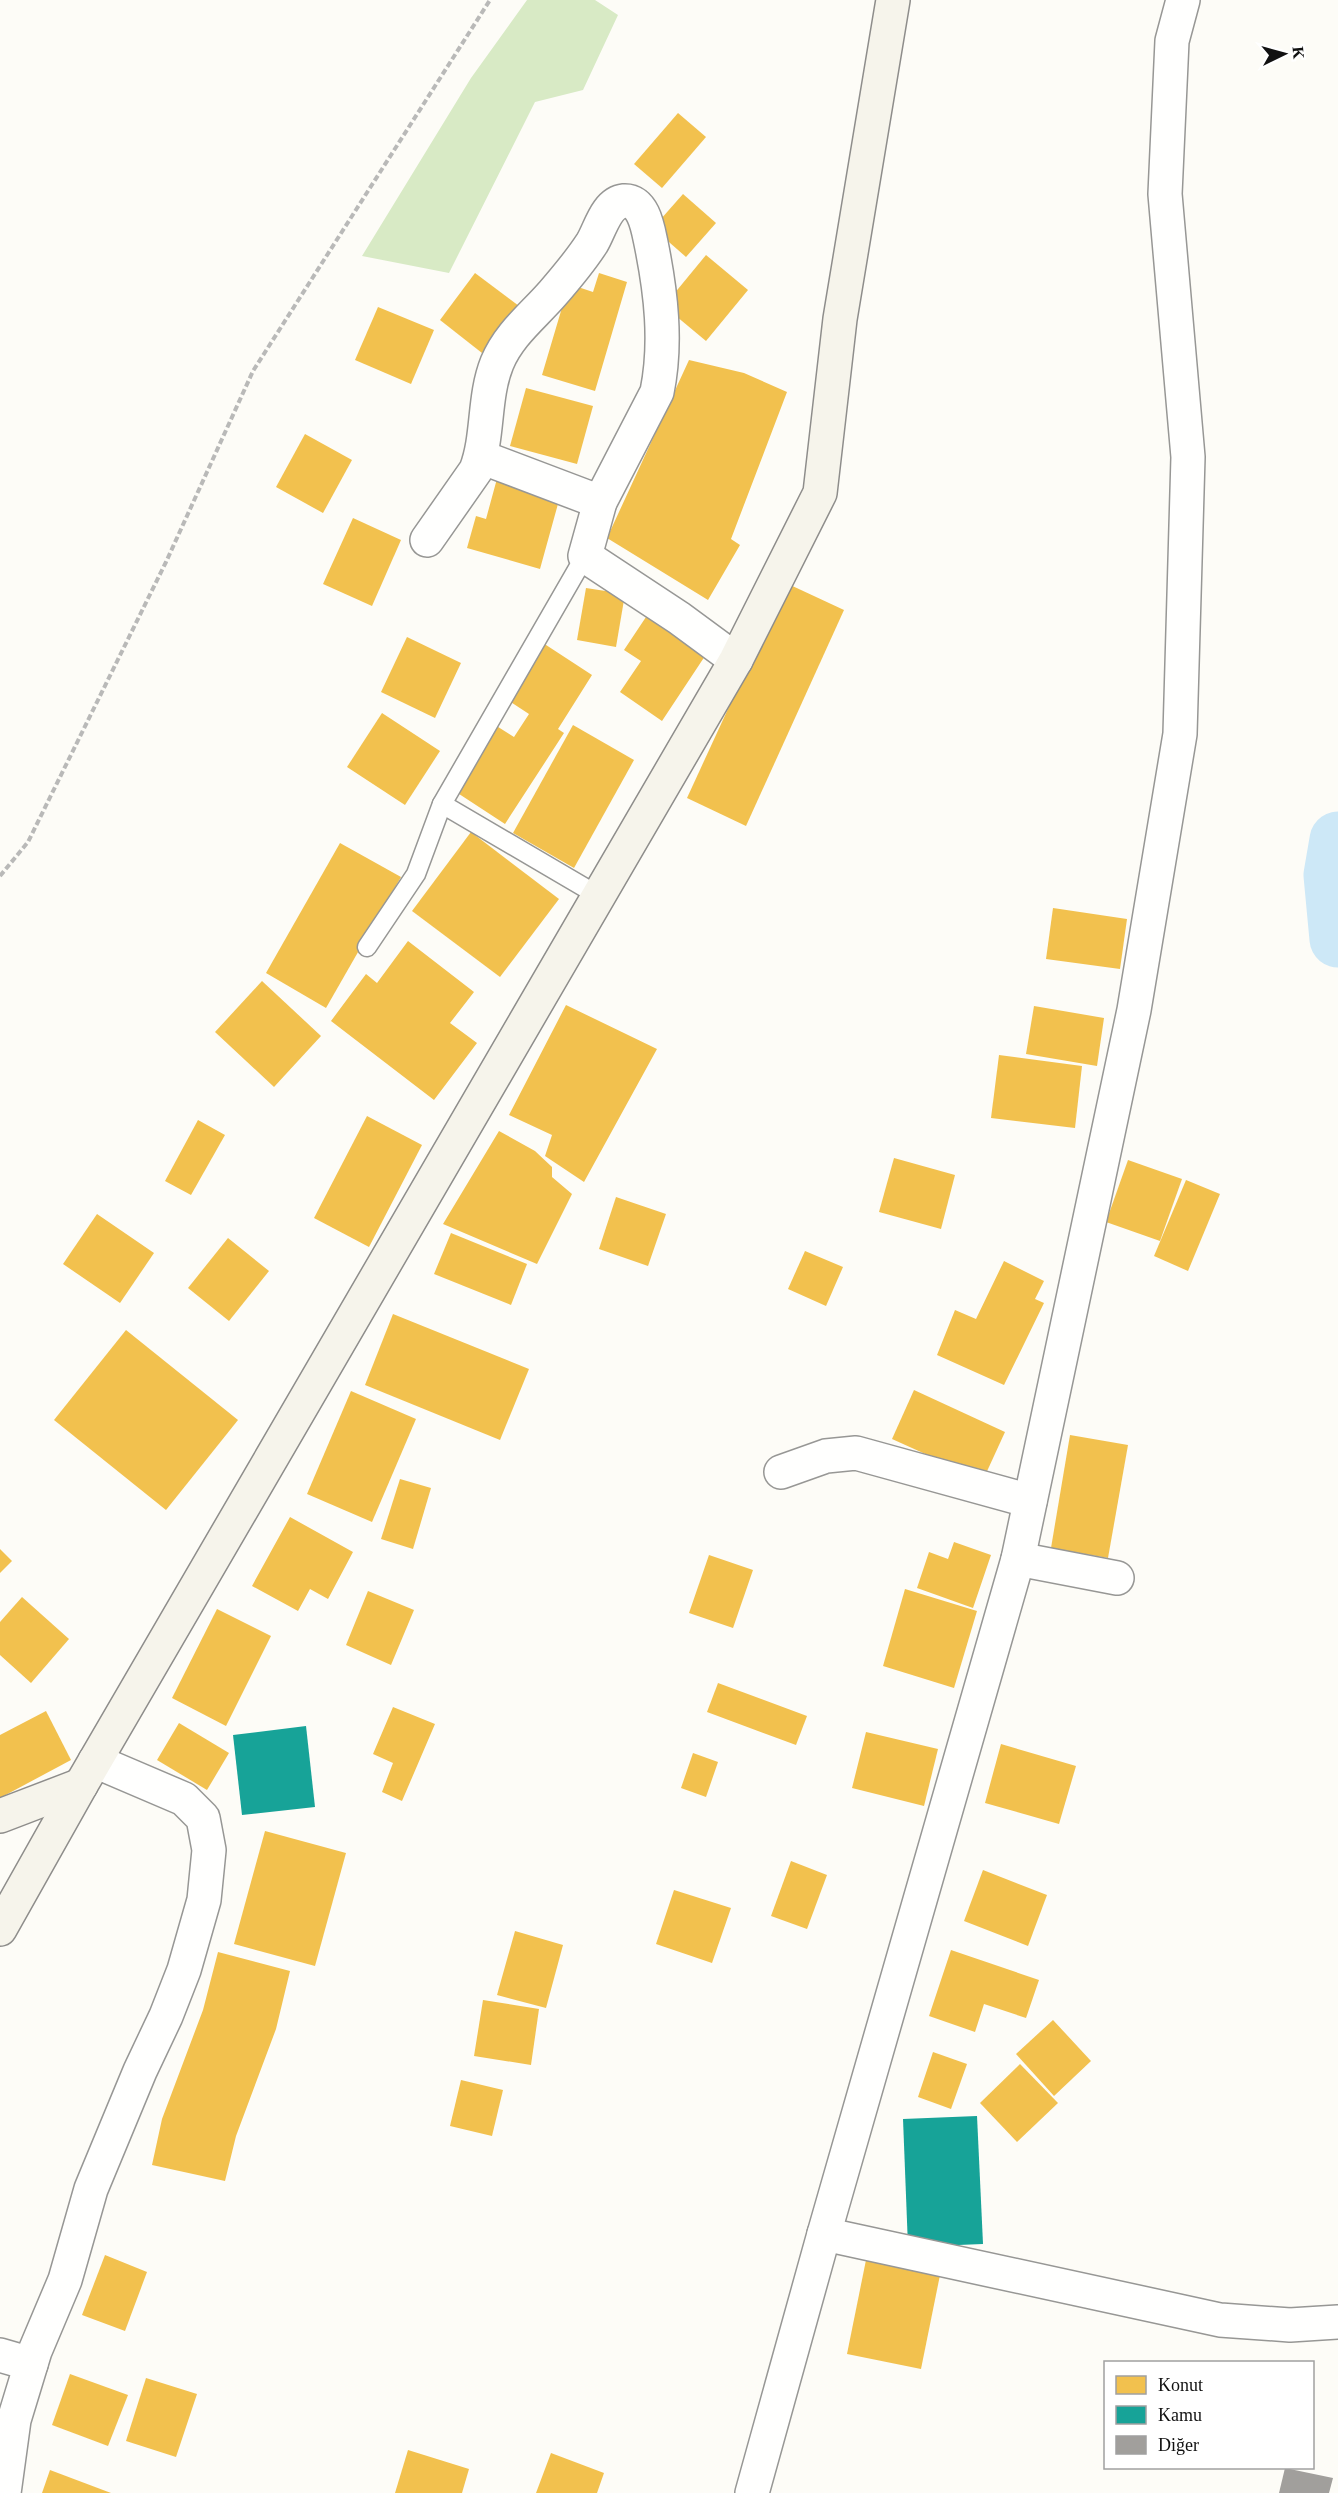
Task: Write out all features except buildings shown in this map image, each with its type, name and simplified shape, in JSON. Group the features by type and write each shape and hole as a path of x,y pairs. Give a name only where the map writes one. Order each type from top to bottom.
{"main road":[{"path":"0,1929 88,1773 736,660 820,493 840,319 893,0"},
{"path":"0,1816 88,1773"}],"street":[{"path":"752,2493 1018,1559 1134,1010 1180,734 1188,458 1165,194 1172,41 1183,0"},
{"path":"427,540 469,483 481,457 490,384 497,362 507,344 521,324 552,294 592,243 607,214 615,204 623,201 631,202 642,212 651,244 662,318 661,372 657,392 600,502 585,556 679,618 736,660"},
{"path":"481,457 600,502"},
{"path":"781,1472 826,1456 856,1453 1030,1501"},
{"path":"1018,1559 1117,1578"},
{"path":"4,2493 14,2420 32,2364 65,2280 91,2189 184,1970 204,1900 208,1850 203,1818 184,1799 88,1773"},
{"path":"824,2234 1220,2320 1290,2325 1338,2322"},
{"path":"0,2355 32,2364"}],"lane":[{"path":"367,947 416,874 442,804 585,556"},
{"path":"442,804 598,896"}],"path":[{"path":"0,876 28,842 166,562 253,371 490,0"}],"green space":[{"path":"527,0 595,0 618,15 583,90 535,102 449,273 362,256 471,78"}],"waterway":[{"path":"1338,840 1332,875 1338,939"}]}
